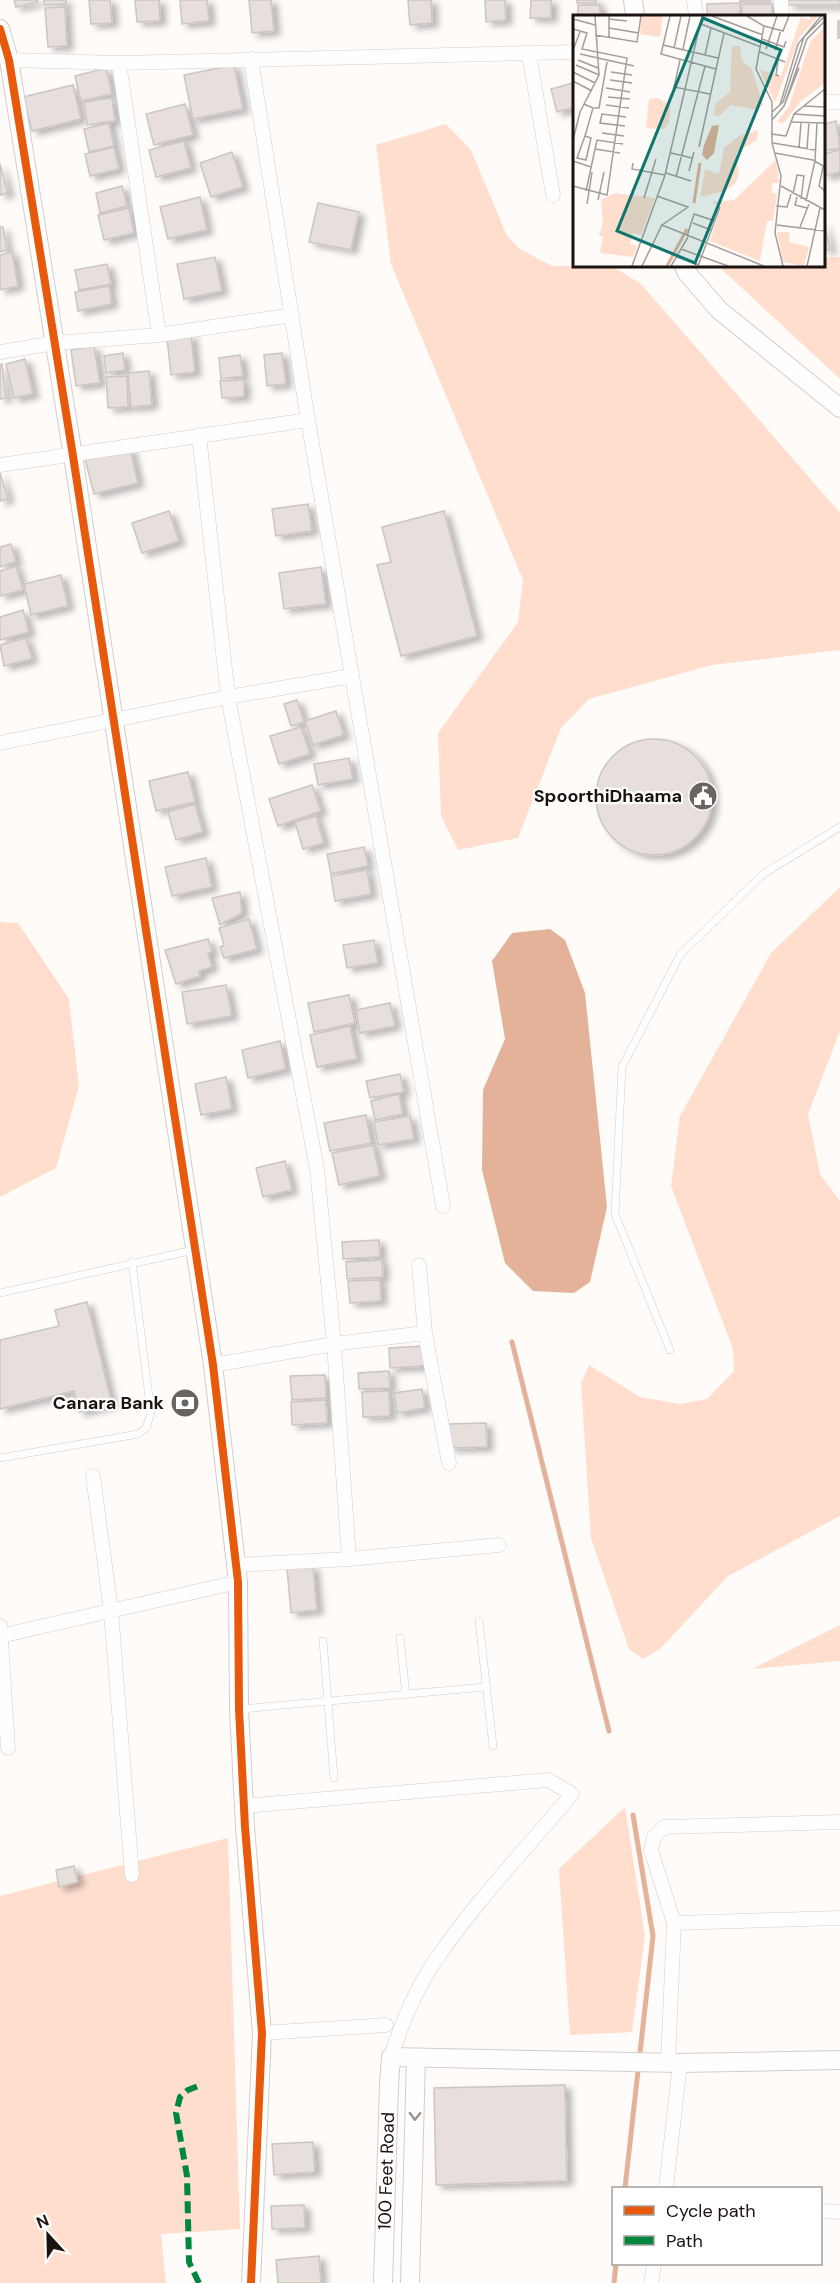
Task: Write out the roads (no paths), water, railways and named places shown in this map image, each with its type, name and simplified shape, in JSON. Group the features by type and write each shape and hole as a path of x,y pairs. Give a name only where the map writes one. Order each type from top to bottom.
{"street":[{"path":"633,0 635,15"},
{"path":"694,0 696,15"},
{"path":"781,0 782,15"},
{"path":"0,29 9,60 73,456 213,1365 237,1574 238,1709 262,2033 251,2283"},
{"path":"9,60 119,63 573,52"},
{"path":"529,54 553,195"},
{"path":"251,59 308,420 443,1206"},
{"path":"119,63 159,335"},
{"path":"684,267 719,310 840,408"},
{"path":"0,352 54,343 159,335 292,315"},
{"path":"0,465 308,420"},
{"path":"199,435 228,697 317,1169 334,1344 349,1559"},
{"path":"0,742 228,697 352,676"},
{"path":"419,1265 425,1333 449,1463"},
{"path":"213,1365 334,1344 425,1333"},
{"path":"93,1476 111,1611 132,1875"},
{"path":"0,1636 111,1611 237,1574 349,1559 499,1545"},
{"path":"0,1626 8,1748"},
{"path":"244,1806 548,1780 572,1794 468,1917 434,1963 399,2031 392,2057 639,2063 840,2060"},
{"path":"666,2187 674,2063 674,1923 651,1850 654,1837 664,1827 840,1822"},
{"path":"674,1923 840,1918"},
{"path":"262,2033 386,2025"},
{"name":"100 Feet Road","path":"383,2283 389,2084 392,2057"},
{"name":"100 Feet Road","path":"410,2283 416,2058"},
{"path":"822,2211 840,2212"},
{"path":"651,2283 654,2265"}],"lane":[{"path":"670,1350 615,1214 622,1067 680,955 763,874 840,827"},
{"path":"0,1293 132,1262 195,1250"},
{"path":"0,1458 138,1434 146,1428 151,1413 132,1262"},
{"path":"479,1621 493,1746"},
{"path":"399,1638 406,1695"},
{"path":"323,1641 334,1778"},
{"path":"238,1709 486,1687"}],"waterway":[{"path":"512,1342 609,1731"},
{"path":"625,2187 653,1936 633,1815"},
{"path":"614,2283 616,2265"}],"place":[{"name":"SpoorthiDhaama","path":"703,796"},
{"name":"Canara Bank","path":"185,1403"}]}
